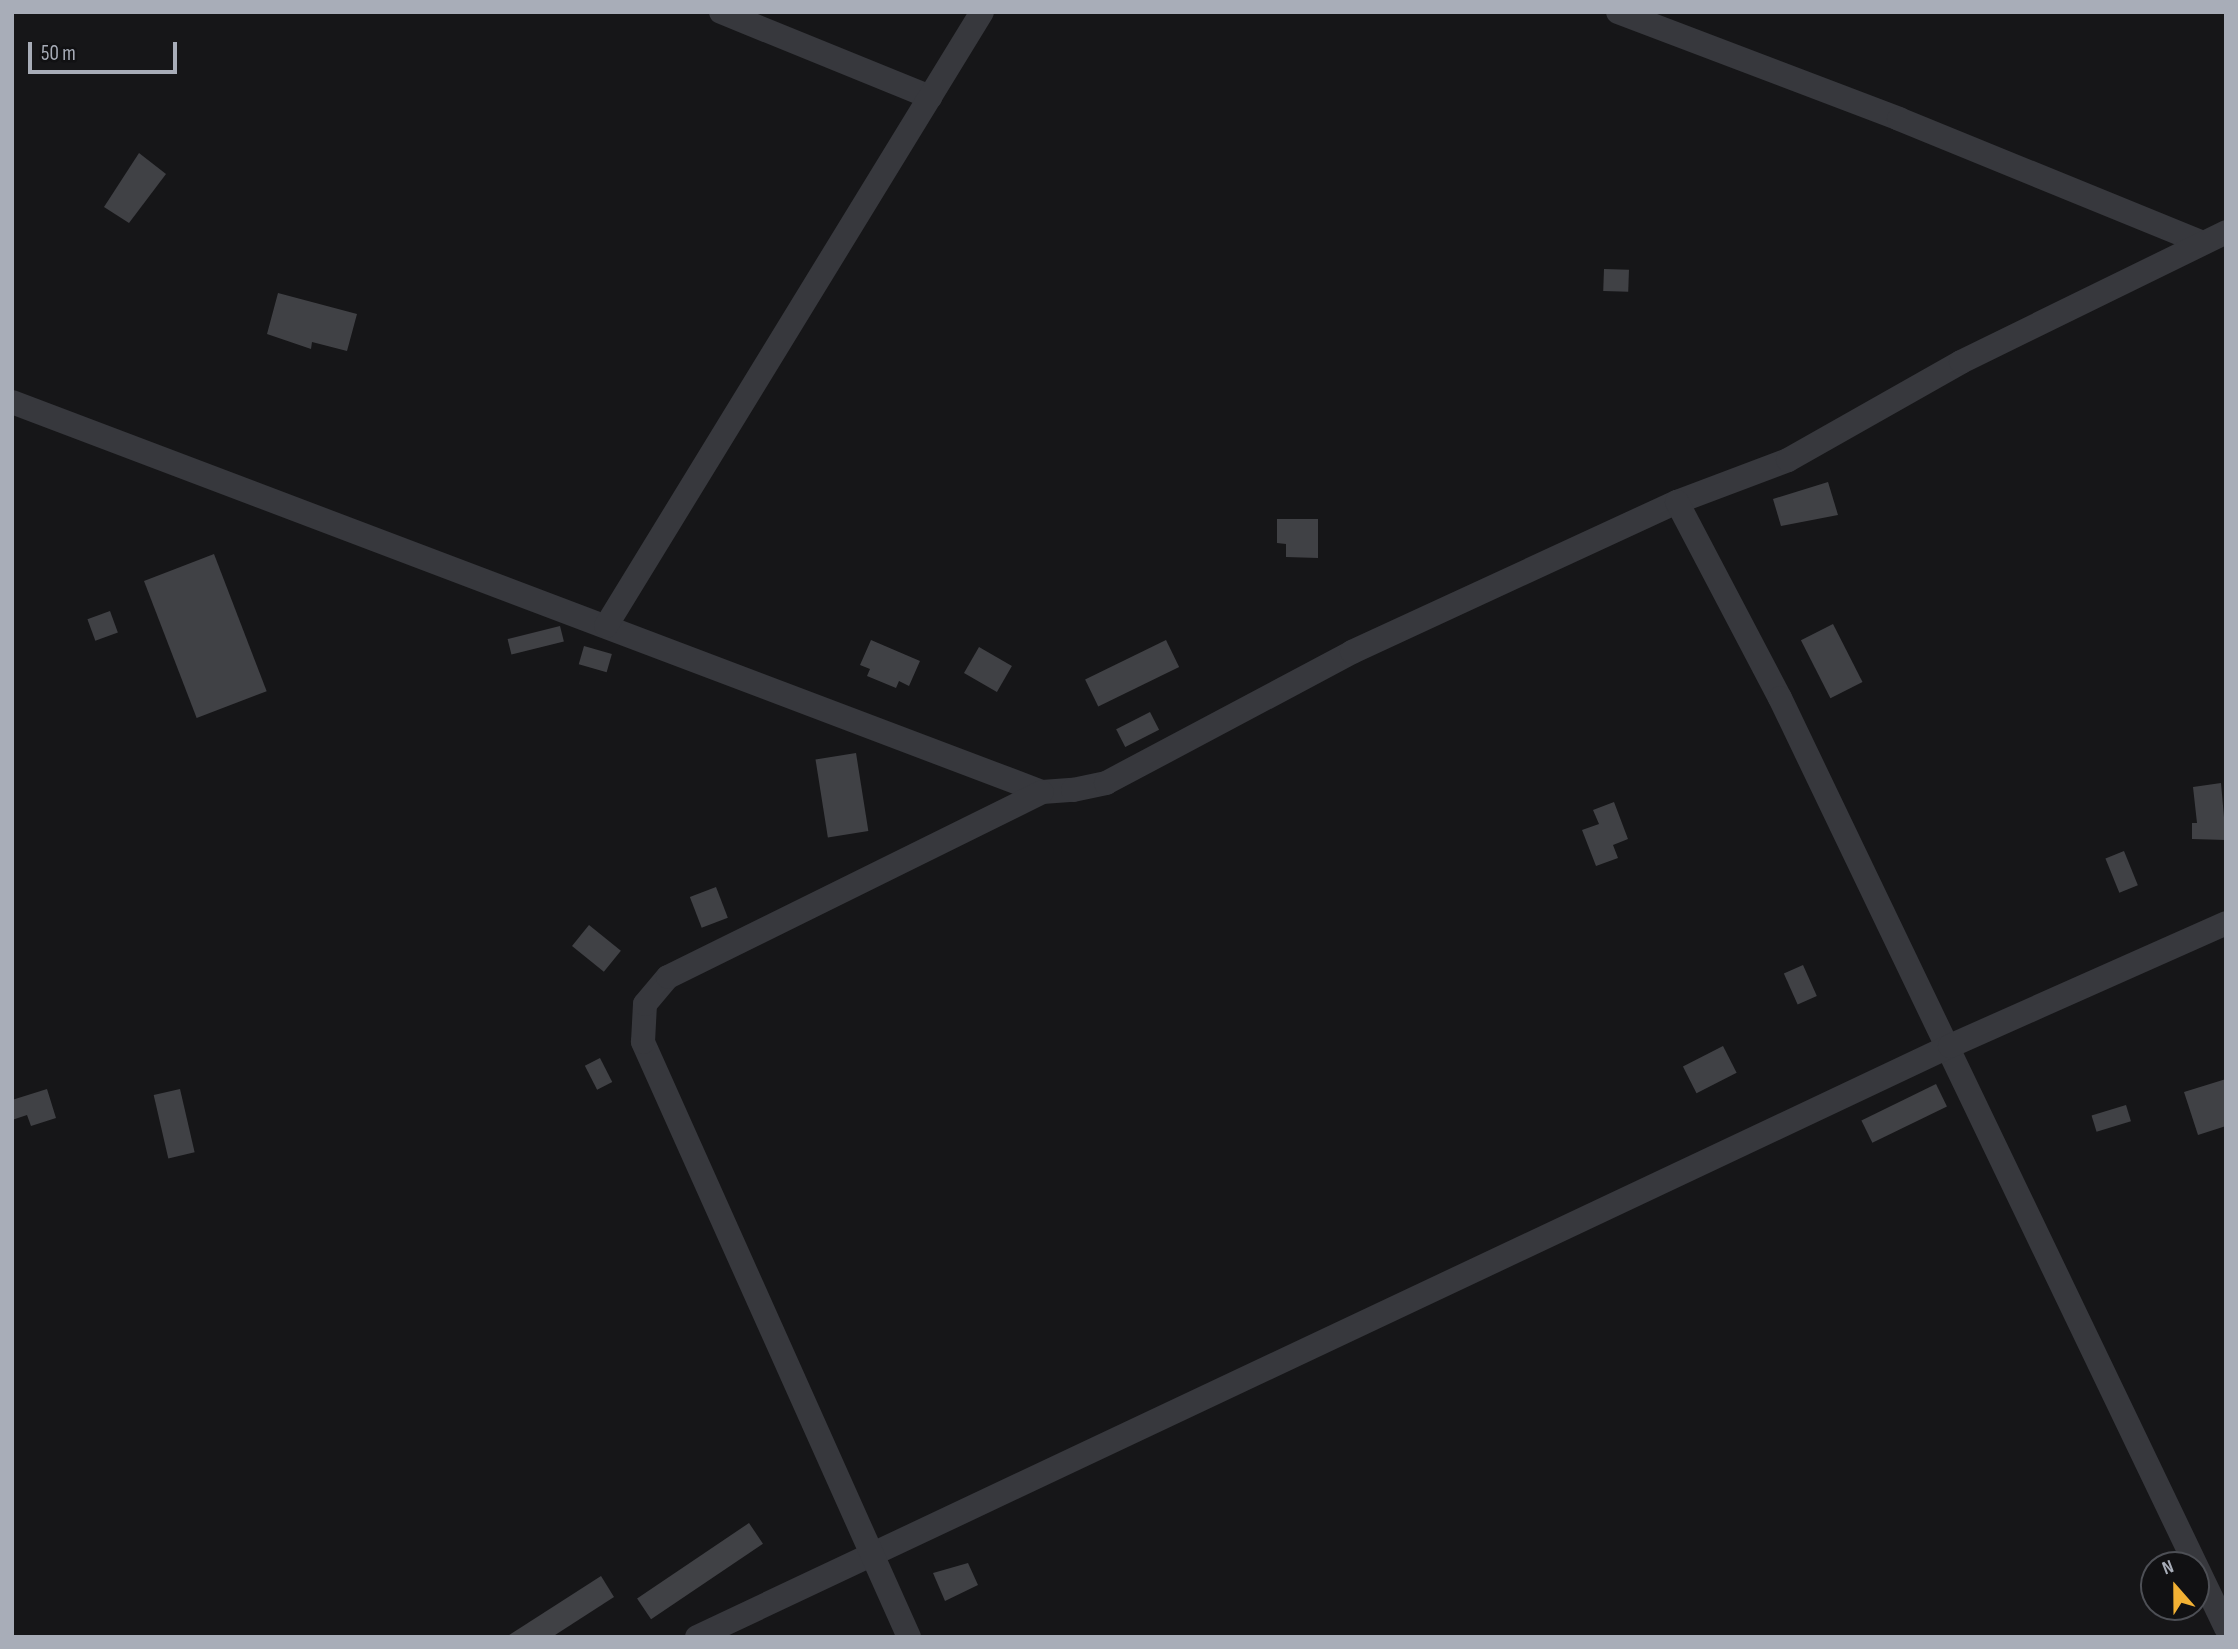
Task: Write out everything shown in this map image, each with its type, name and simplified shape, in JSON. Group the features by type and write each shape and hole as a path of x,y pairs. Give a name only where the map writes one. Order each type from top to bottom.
{"street":[{"path":"721,12 930,97"},
{"path":"606,626 982,12"},
{"path":"1618,12 1899,119 2203,243"},
{"path":"909,1637 643,1042 645,1004 668,977 1042,792 1106,783 1352,652 1677,502 1788,460 1961,362 2226,232"},
{"path":"12,402 1042,792"},
{"path":"1677,502 1780,698 1950,1046 2226,1628"},
{"path":"697,1637 1950,1046 2226,923"}],"building":[{"path":"139,153 166,174 129,223 104,207"},
{"path":"1604,269 1629,270 1628,292 1603,291"},
{"path":"278,293 357,314 347,351 312,342 311,349 267,334"},
{"path":"1828,482 1838,515 1781,526 1773,499"},
{"path":"1277,519 1318,519 1318,558 1286,557 1286,544 1277,543"},
{"path":"214,554 267,691 197,718 144,581"},
{"path":"110,611 118,633 95,641 87,619"},
{"path":"1833,624 1863,682 1830,698 1801,640"},
{"path":"560,626 564,642 511,655 508,639"},
{"path":"871,640 920,661 909,686 899,681 896,688 867,676 870,669 860,665"},
{"path":"1166,640 1179,667 1098,706 1085,679"},
{"path":"584,646 612,654 607,672 579,664"},
{"path":"979,647 1012,666 997,692 964,673"},
{"path":"1150,712 1159,730 1125,747 1116,729"},
{"path":"856,753 868,831 828,837 816,759"},
{"path":"2221,783 2226,840 2192,839 2192,823 2197,823 2193,787"},
{"path":"1614,802 1628,839 1613,845 1618,858 1596,866 1582,830 1599,824 1593,810"},
{"path":"2124,851 2138,885 2119,893 2105,858"},
{"path":"716,887 728,918 702,928 690,897"},
{"path":"589,925 621,951 604,972 572,946"},
{"path":"1803,965 1817,996 1798,1005 1784,974"},
{"path":"1723,1046 1737,1073 1697,1093 1683,1066"},
{"path":"600,1058 612,1082 597,1090 585,1066"},
{"path":"2226,1079 2226,1126 2198,1135 2184,1092"},
{"path":"1936,1084 1947,1106 1872,1143 1861,1120"},
{"path":"47,1089 56,1118 31,1126 27,1115 12,1120 12,1100"},
{"path":"180,1089 195,1152 168,1158 154,1095"},
{"path":"2126,1105 2131,1121 2097,1132 2092,1116"},
{"path":"749,1523 763,1544 651,1619 637,1598"},
{"path":"968,1563 978,1585 945,1601 933,1573"},
{"path":"601,1576 614,1597 552,1637 506,1637"}]}
